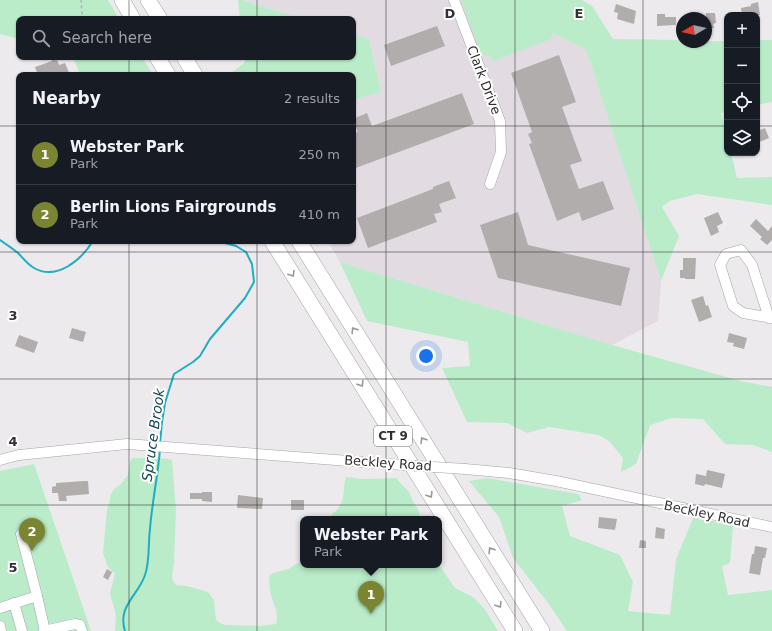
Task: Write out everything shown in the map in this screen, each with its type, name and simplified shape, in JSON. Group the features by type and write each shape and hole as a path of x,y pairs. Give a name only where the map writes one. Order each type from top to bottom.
{"highway":[{"path":"122,0 131,16"},
{"path":"148,0 158,16"},
{"path":"159,60 166,72"},
{"path":"186,60 193,72"},
{"name":"CT 9","path":"274,244 515,631"},
{"name":"CT 9","path":"300,244 542,631"}],"street":[{"name":"Clark Drive","path":"454,0 500,121 501,152 490,184"},
{"path":"741,250 752,265 770,318 743,313 733,306 720,264 726,254 741,250"},
{"name":"Beckley Road","path":"0,460 19,455 127,444 465,469 497,472 556,481 772,527"},
{"path":"21,534 45,631 61,629 75,624 80,625 82,631"},
{"path":"0,608 37,596"},
{"path":"14,603 22,631"},
{"path":"0,626 1,631"}],"path":[{"path":"80,16 82,14 82,0"}],"shaded area":[{"path":"242,0 540,0 552,33 586,50 661,281 658,321 612,345 340,262 330,244 356,244 356,99 381,92 369,39 356,35 356,16 294,16"}],"green space":[{"path":"0,0 108,0 117,16 16,16 16,38 0,34"},
{"path":"238,0 294,16 240,16"},
{"path":"461,0 582,0 592,6 613,39 676,40 676,48 712,48 712,41 724,41 724,112 721,113 724,126 724,156 732,156 737,178 772,177 772,205 697,194 670,201 662,207 679,236 661,281 586,50 552,33 551,39 494,61 490,56 481,54"},
{"path":"356,35 369,39 381,92 356,99 356,72 233,72 245,62 245,60 356,60"},
{"path":"760,40 772,40 772,102 760,104"},
{"path":"74,60 144,60 151,72 79,72"},
{"path":"340,262 612,345 741,381 772,387 772,452 753,445 725,444 703,419 672,418 650,425 636,464 621,472 623,458 609,441 599,435 549,427 527,433 507,423 467,422 442,368 470,366 468,342 367,321"},
{"path":"132,458 172,460 176,510 174,563 172,576 173,581 176,585 187,586 208,592 214,600 216,620 220,623 225,625 261,626 276,624 277,612 270,593 269,576 273,573 289,569 300,563 300,568 441,568 455,588 473,597 480,604 498,631 115,631 116,616 110,593 115,574 108,567 103,553 107,509 110,496 114,489 120,485 128,475"},
{"path":"34,464 91,631 0,631 0,471"},
{"path":"347,477 362,479 396,478 409,492 419,511 419,516 332,516 343,499 345,480"},
{"path":"487,478 578,494 582,500 562,506 570,536 620,555 633,582 628,611 670,615 676,559 694,516 733,526 730,563 722,566 728,595 772,590 772,631 567,631 548,603 513,558 499,517 469,481"}],"building":[{"path":"758,2 760,12 742,12 741,8 751,6 751,4"},
{"path":"616,4 636,11 634,24 617,19 618,13 614,12"},
{"path":"712,13 715,13 716,23 713,24 714,28 712,28"},
{"path":"657,14 665,14 665,17 676,17 676,25 657,26"},
{"path":"437,26 445,46 391,66 384,45"},
{"path":"559,55 576,102 562,107 582,161 570,165 579,189 603,181 614,209 582,221 579,212 557,221 529,144 532,143 528,134 532,132 511,73"},
{"path":"57,60 59,65 65,63 69,72 37,72 35,67"},
{"path":"462,93 474,124 356,168 356,133 358,132 356,127 356,118 367,113 372,126"},
{"path":"765,128 769,138 760,142 760,130"},
{"path":"449,181 456,198 439,204 442,212 434,214 437,222 368,248 357,218 433,189 433,187"},
{"path":"518,212 528,245 630,268 621,306 498,278 480,225"},
{"path":"718,212 723,223 717,226 719,232 711,236 704,218"},
{"path":"756,219 768,231 772,226 772,240 767,245 760,239 762,237 750,226"},
{"path":"683,258 696,258 695,279 680,278 680,270 683,270"},
{"path":"703,296 712,317 699,322 691,300"},
{"path":"72,328 86,332 83,342 69,338"},
{"path":"729,333 747,338 744,349 733,346 734,343 727,342"},
{"path":"19,335 38,342 34,353 15,346"},
{"path":"707,470 725,474 722,488 705,484 704,486 695,484 696,474 706,476"},
{"path":"88,481 89,494 66,496 67,501 59,501 58,493 52,493 52,487 56,486 56,483"},
{"path":"212,492 212,502 202,501 202,499 190,499 190,493"},
{"path":"238,495 263,498 262,509 237,508"},
{"path":"291,500 304,500 304,510 291,510"},
{"path":"599,517 617,519 615,530 598,528"},
{"path":"656,527 665,529 664,539 655,538"},
{"path":"640,540 646,541 646,548 639,548"},
{"path":"755,546 767,548 765,558 763,558 760,575 749,573"},
{"path":"107,569 112,572 108,580 103,577"}],"waterway":[{"name":"Spruce Brook","path":"0,240 18,253 34,268 51,272 68,266 82,255 91,244"},
{"name":"Spruce Brook","path":"160,443 165,403 174,374 200,356 210,339 245,298 254,282 252,264 246,252 236,246 229,244"},
{"name":"Spruce Brook","path":"125,631 123,622 126,608 142,582 147,570 149,535 160,449"}],"place":[{"name":"Berlin Lions Fairgrounds","path":"32,551"},
{"name":"Webster Park","path":"371,614"}]}
